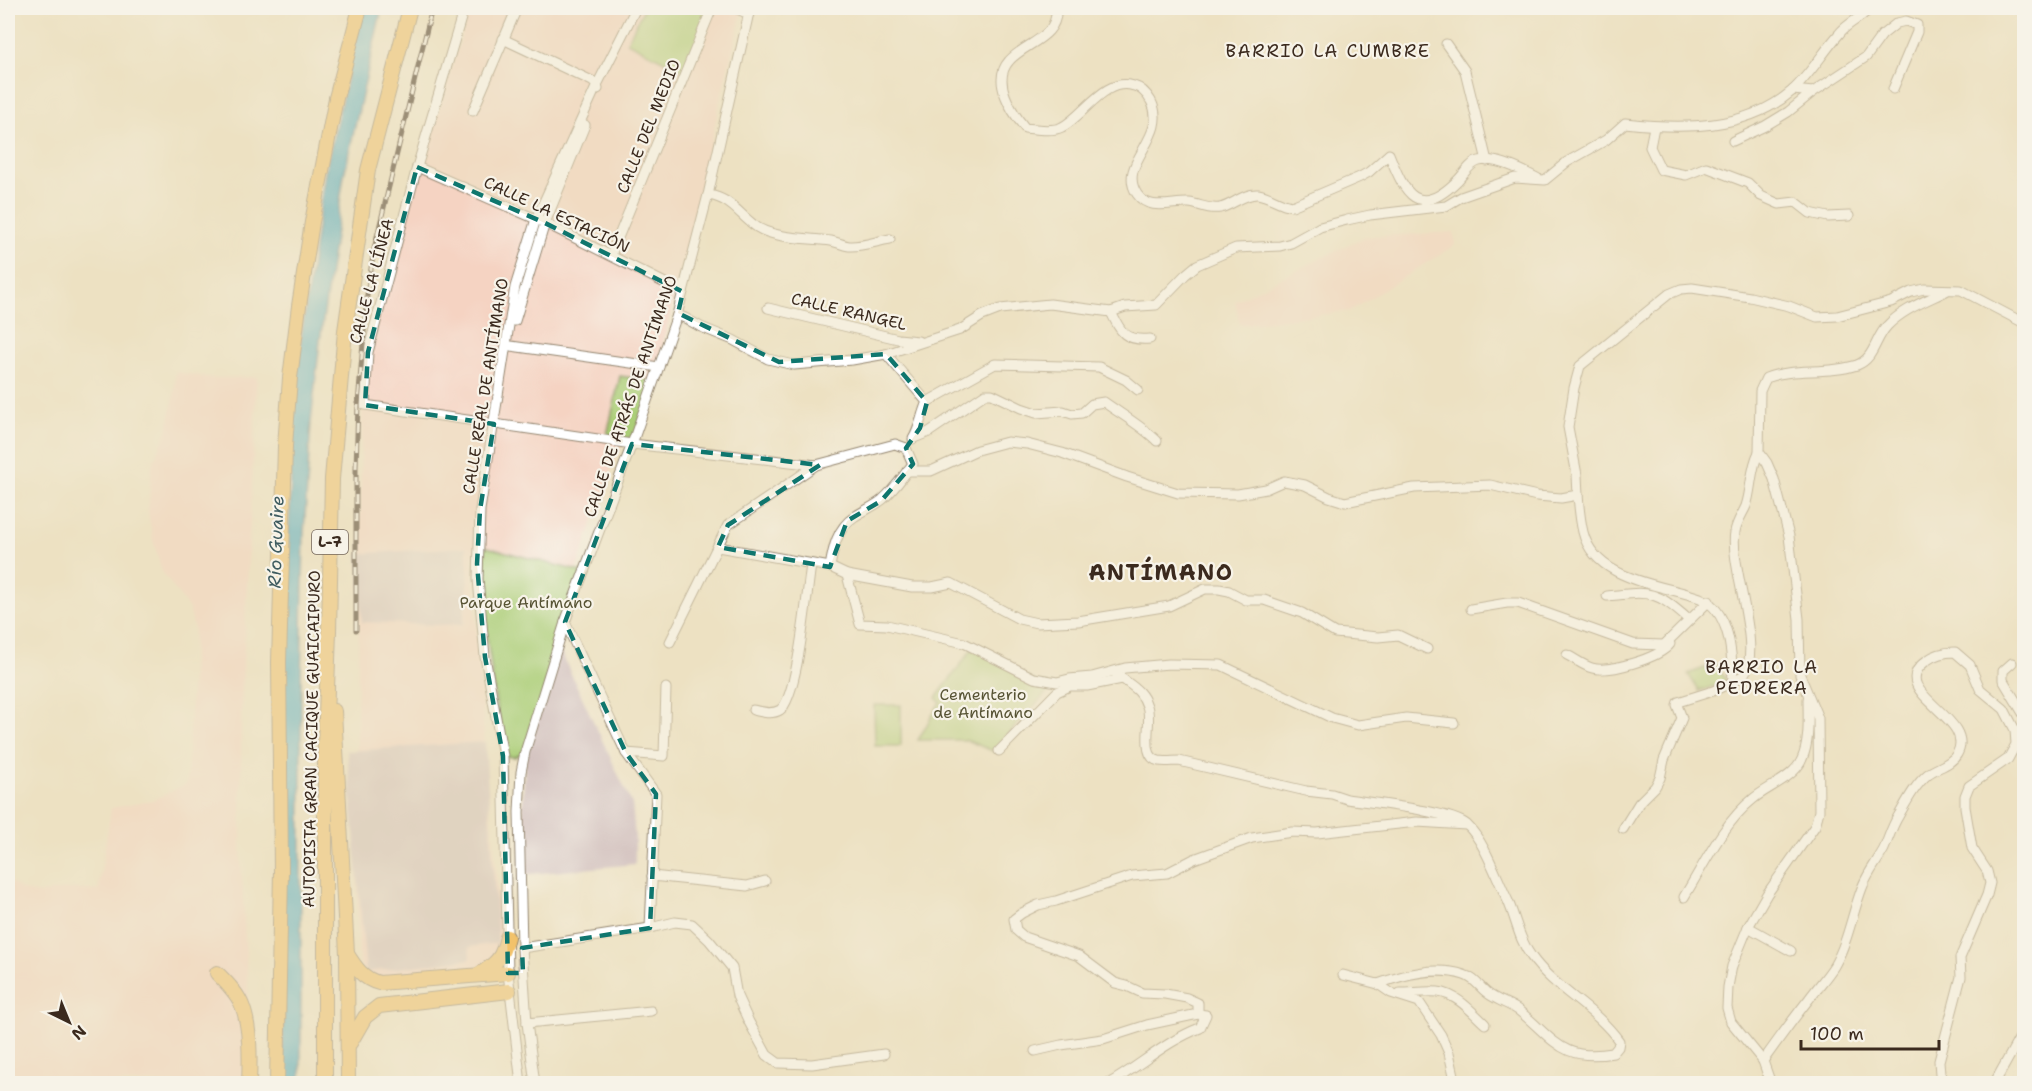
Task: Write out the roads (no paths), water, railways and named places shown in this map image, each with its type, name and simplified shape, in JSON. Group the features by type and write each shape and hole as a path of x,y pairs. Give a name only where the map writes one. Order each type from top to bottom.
{"highway":[{"name":"AUTOPISTA GRAN CACIQUE GUAICAIPURO","path":"277,1083 280,871 279,662 288,412 299,306 312,222 336,98 360,8"},
{"name":"AUTOPISTA GRAN CACIQUE GUAICAIPURO","path":"325,1083 325,747 332,479 345,331 368,170 410,8"},
{"path":"329,631 347,954 348,1083"},
{"path":"478,975 500,958 507,937"},
{"path":"347,954 363,975 379,983 508,973"},
{"path":"218,973 241,1004 250,1055 249,1083"},
{"path":"348,1044 365,1017 379,1006 517,990"}],"street":[{"name":"CALLE LA LÍNEA","path":"464,8 417,167 368,352 365,405 497,424"},
{"path":"473,111 517,8"},
{"path":"636,8 540,221 514,323 497,424 632,444 816,465"},
{"path":"598,88 642,8"},
{"name":"CALLE DEL MEDIO","path":"611,255 712,8"},
{"path":"735,8 749,11"},
{"path":"1056,8 1052,26 1044,36 1009,61 1004,70 1002,78 1004,92 1013,113 1025,128 1061,128 1098,97 1113,88 1124,84 1135,86 1145,92 1152,102 1156,115 1154,131 1135,165 1132,178 1139,197 1151,204 1186,203 1212,209 1235,203 1247,195 1258,194 1281,205 1292,206 1360,177 1377,166 1389,153 1396,173 1410,196 1422,201 1435,199 1473,164 1487,161 1518,167 1545,180"},
{"path":"677,315 779,363 804,364 886,354 960,330 982,316 1000,309 1050,304 1111,312 1125,307 1156,305 1197,265 1236,249 1280,246 1291,243 1320,227 1370,215 1446,206 1461,197 1515,178 1545,180 1567,162 1606,140 1625,123 1654,127 1708,126 1750,115 1793,90 1841,31 1870,8"},
{"name":"CALLE DE ATRÁS DE ANTÍMANO","path":"517,990 523,973 519,812 521,772 525,752 565,622 632,444 677,315 708,195 749,11"},
{"path":"1733,141 1788,112 1813,92 1866,57 1882,34 1906,21 1917,25 1917,32 1893,89"},
{"path":"503,39 592,81 598,88"},
{"path":"1446,44 1465,71 1487,161"},
{"path":"1793,90 1813,92"},
{"path":"1654,127 1650,147 1660,170 1686,175 1707,167 1748,183 1761,196 1779,204 1796,202 1810,213 1828,217 1848,216"},
{"name":"CALLE LA ESTACIÓN","path":"417,167 540,221 683,292"},
{"path":"708,195 724,200 765,232 831,241 850,246 890,239"},
{"name":"CALLE REAL DE ANTÍMANO","path":"517,990 508,973 504,813 510,756 485,657 477,564 480,510 497,424 515,286 540,221"},
{"path":"1733,682 1731,654 1723,622 1715,607 1709,602 1679,591 1636,581 1611,569 1595,556 1583,535 1577,475 1568,427 1580,366 1616,335 1670,294 1681,289 1692,288 1750,297 1789,306 1817,317 1837,316 1891,302 1911,292 1924,289 1961,291 2025,323"},
{"path":"1623,829 1639,803 1655,787 1660,778 1664,760 1682,718 1677,702 1733,682 1744,674 1748,664 1747,612 1738,578 1735,531 1746,505 1753,462 1759,452 1760,391 1766,378 1780,373 1813,372 1857,365 1869,358 1885,327 1900,314 1948,290"},
{"name":"CALLE RANGEL","path":"768,308 898,339 924,342"},
{"path":"1111,312 1126,336 1140,340 1150,339"},
{"path":"511,346 659,367"},
{"path":"886,354 927,402"},
{"path":"906,448 920,428 927,402 995,364 1100,367 1126,380 1138,390"},
{"path":"914,438 930,432 986,394 992,394 1036,413 1063,411 1072,414 1082,413 1092,404 1104,402 1158,441"},
{"path":"907,471 931,471 977,450 1007,442 1027,444 1062,453 1178,493 1238,494 1266,489 1284,481 1305,485 1345,502 1414,488 1490,485 1537,496 1561,498 1578,495"},
{"path":"670,642 728,525 816,465 895,444 906,448 913,464 903,479 881,501 848,521 836,542 830,567"},
{"path":"1759,452 1774,479 1789,536 1799,619 1800,675 1818,718 1819,811 1815,825 1767,894 1748,927 1732,966 1728,987 1727,1008 1731,1022 1750,1048 1763,1061 1771,1083"},
{"path":"718,547 830,567 847,574 912,587 932,587 951,583 1019,619 1037,623 1078,621 1169,606 1205,589 1219,589 1229,591 1246,600 1264,600 1302,613 1335,633 1378,637 1398,634 1427,649"},
{"path":"753,710 764,713 774,712 785,704 795,675 811,565"},
{"path":"847,574 860,624 874,623 899,627 964,643 1034,678 1043,680 1057,682 1118,676 1138,689 1148,706 1150,728 1148,751 1150,757 1158,761 1179,761 1306,791 1448,816 1466,825 1486,856 1531,956 1564,989 1610,1029 1619,1041 1618,1047 1613,1053 1590,1055 1572,1053 1563,1049 1517,1009 1486,992 1476,981 1464,975 1447,972 1415,972 1378,984"},
{"path":"1607,596 1643,592 1655,595 1689,620"},
{"path":"1471,609 1518,603 1633,644 1664,645 1709,602"},
{"path":"565,622 626,753 656,794 650,928"},
{"path":"1567,655 1593,669 1636,663 1665,651 1672,642 1673,636"},
{"path":"1763,1061 1833,966 1847,935 1862,887 1914,789 1928,774 1957,756 1960,748 1958,730 1924,696 1914,682 1915,674 1920,666 1944,652 1955,652 1970,665 1980,689 2004,709 2020,742 2008,759 1969,786 1965,796 1972,848 1987,871 1990,884 1960,958 1961,977 1939,1061 1940,1074 1946,1083"},
{"path":"2012,663 2004,671 2003,680 2025,715"},
{"path":"999,751 1057,692 1070,686 1087,686 1118,676 1125,668 1169,664 1221,665 1332,718 1358,725 1406,718 1454,723"},
{"path":"626,753 664,756 666,688"},
{"path":"1684,897 1733,818 1752,800 1789,775 1802,760 1807,740 1808,694"},
{"path":"510,756 525,752"},
{"path":"504,813 510,809 519,812"},
{"path":"1198,1014 1198,1003 1187,998 1142,993 1127,986 1115,984 1079,956 1024,937 1016,930 1014,919 1038,905 1132,876 1167,873 1194,859 1252,838 1292,832 1317,834 1417,822 1466,825"},
{"path":"652,876 747,885 765,881"},
{"path":"522,948 675,922 692,924 709,940 732,968 737,996 749,1022 767,1055 778,1063 812,1064 884,1054"},
{"path":"1748,927 1791,951"},
{"path":"508,973 523,973"},
{"path":"1343,975 1378,984 1391,993 1419,1002 1441,1035 1449,1053 1456,1083"},
{"path":"517,990 526,1023 535,1083"},
{"path":"517,990 521,1083"},
{"path":"1391,993 1440,992 1450,995 1465,1005 1485,1024"},
{"path":"526,1023 651,1011"},
{"path":"1035,1051 1103,1040 1147,1025 1198,1014 1206,1015 1200,1028 1179,1037 1132,1070 1108,1083"},
{"path":"1994,1083 2025,1030"}],"water":[{"path":"363,8 382,8 344,175 320,341 311,422 304,534 301,688 301,1083 283,1084 283,688 293,421 301,339 325,172"}],"railway":[{"path":"356,630 358,404 367,295 374,249 432,8"}],"district":[{"name":"BARRIO LA CUMBRE","path":"1328,51"},
{"name":"ANTÍMANO","path":"1161,572"},
{"name":"BARRIO LA PEDRERA","path":"1762,677"}],"water label":[{"name":"Río Guaire","path":"276,542"}],"park label":[{"name":"Parque Antímano","path":"526,602"},
{"name":"Cementerio de Antímano","path":"983,703"}]}
